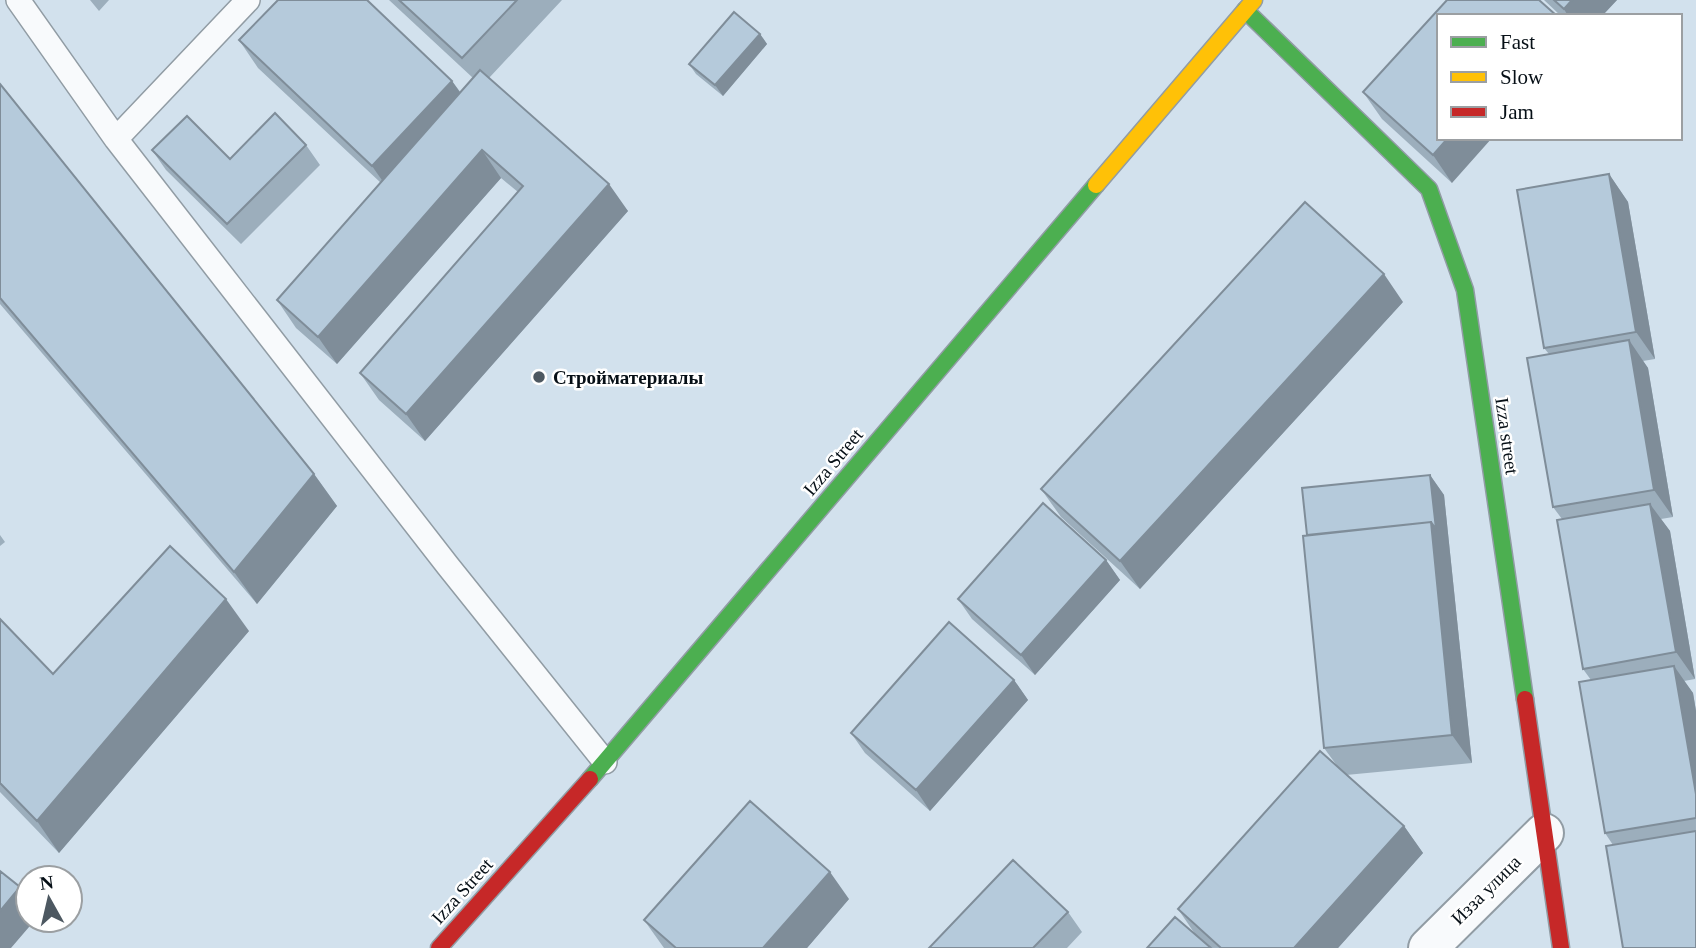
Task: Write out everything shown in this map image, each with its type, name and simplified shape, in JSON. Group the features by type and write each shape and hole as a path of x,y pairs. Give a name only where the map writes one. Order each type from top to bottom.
{"main road":[{"name":"Izza Street","path":"439,948 604,762 1249,5"},
{"name":"Izza street","path":"1249,5 1429,190 1465,290 1561,948"}],"street":[{"name":"Изза улица","path":"1428,948 1544,833"}],"lane":[{"path":"18,0 116,139 604,762"},
{"path":"116,139 248,0"}],"building":[{"path":"278,0 367,0 452,81 372,166 239,40"},
{"path":"399,0 517,0 462,58"},
{"path":"1447,0 1539,0 1555,14 1437,14 1437,140 1446,140 1433,155 1363,92"},
{"path":"1554,0 1572,0 1564,9"},
{"path":"734,12 760,34 715,85 689,64"},
{"path":"480,70 609,184 406,414 360,373 523,186 482,150 318,337 277,300"},
{"path":"0,84 314,474 234,572 0,298"},
{"path":"275,113 306,145 227,224 152,150 187,116 230,159"},
{"path":"1609,174 1636,332 1544,348 1517,190"},
{"path":"1305,202 1384,274 1120,561 1041,489"},
{"path":"1629,340 1654,490 1553,507 1527,358"},
{"path":"1430,475 1436,529 1431,522 1307,535 1302,488"},
{"path":"1043,503 1106,560 1021,655 958,599"},
{"path":"1650,504 1676,652 1583,669 1557,520"},
{"path":"1431,522 1452,735 1324,748 1303,536"},
{"path":"170,546 226,599 37,821 0,783 0,619 53,674"},
{"path":"949,622 1014,680 916,790 851,733"},
{"path":"1674,666 1696,794 1696,818 1605,833 1579,682"},
{"path":"1320,751 1404,826 1294,948 1221,948 1178,909"},
{"path":"750,801 830,872 763,948 676,948 644,920"},
{"path":"1696,831 1696,948 1623,948 1606,846"},
{"path":"1013,860 1068,912 1033,948 929,948"},
{"path":"0,871 14,882 14,894 0,911"},
{"path":"1175,917 1211,948 1147,948"}],"traffic: fast":[{"path":"1245,10 1429,189 1465,290 1525,699"},
{"path":"590,779 1096,185"}],"traffic: slow":[{"path":"1096,185 1254,0"}],"traffic: jam":[{"path":"1525,699 1561,948"},
{"path":"439,948 590,779"}],"place":[{"name":"Стройматериалы","path":"539,377"}]}
